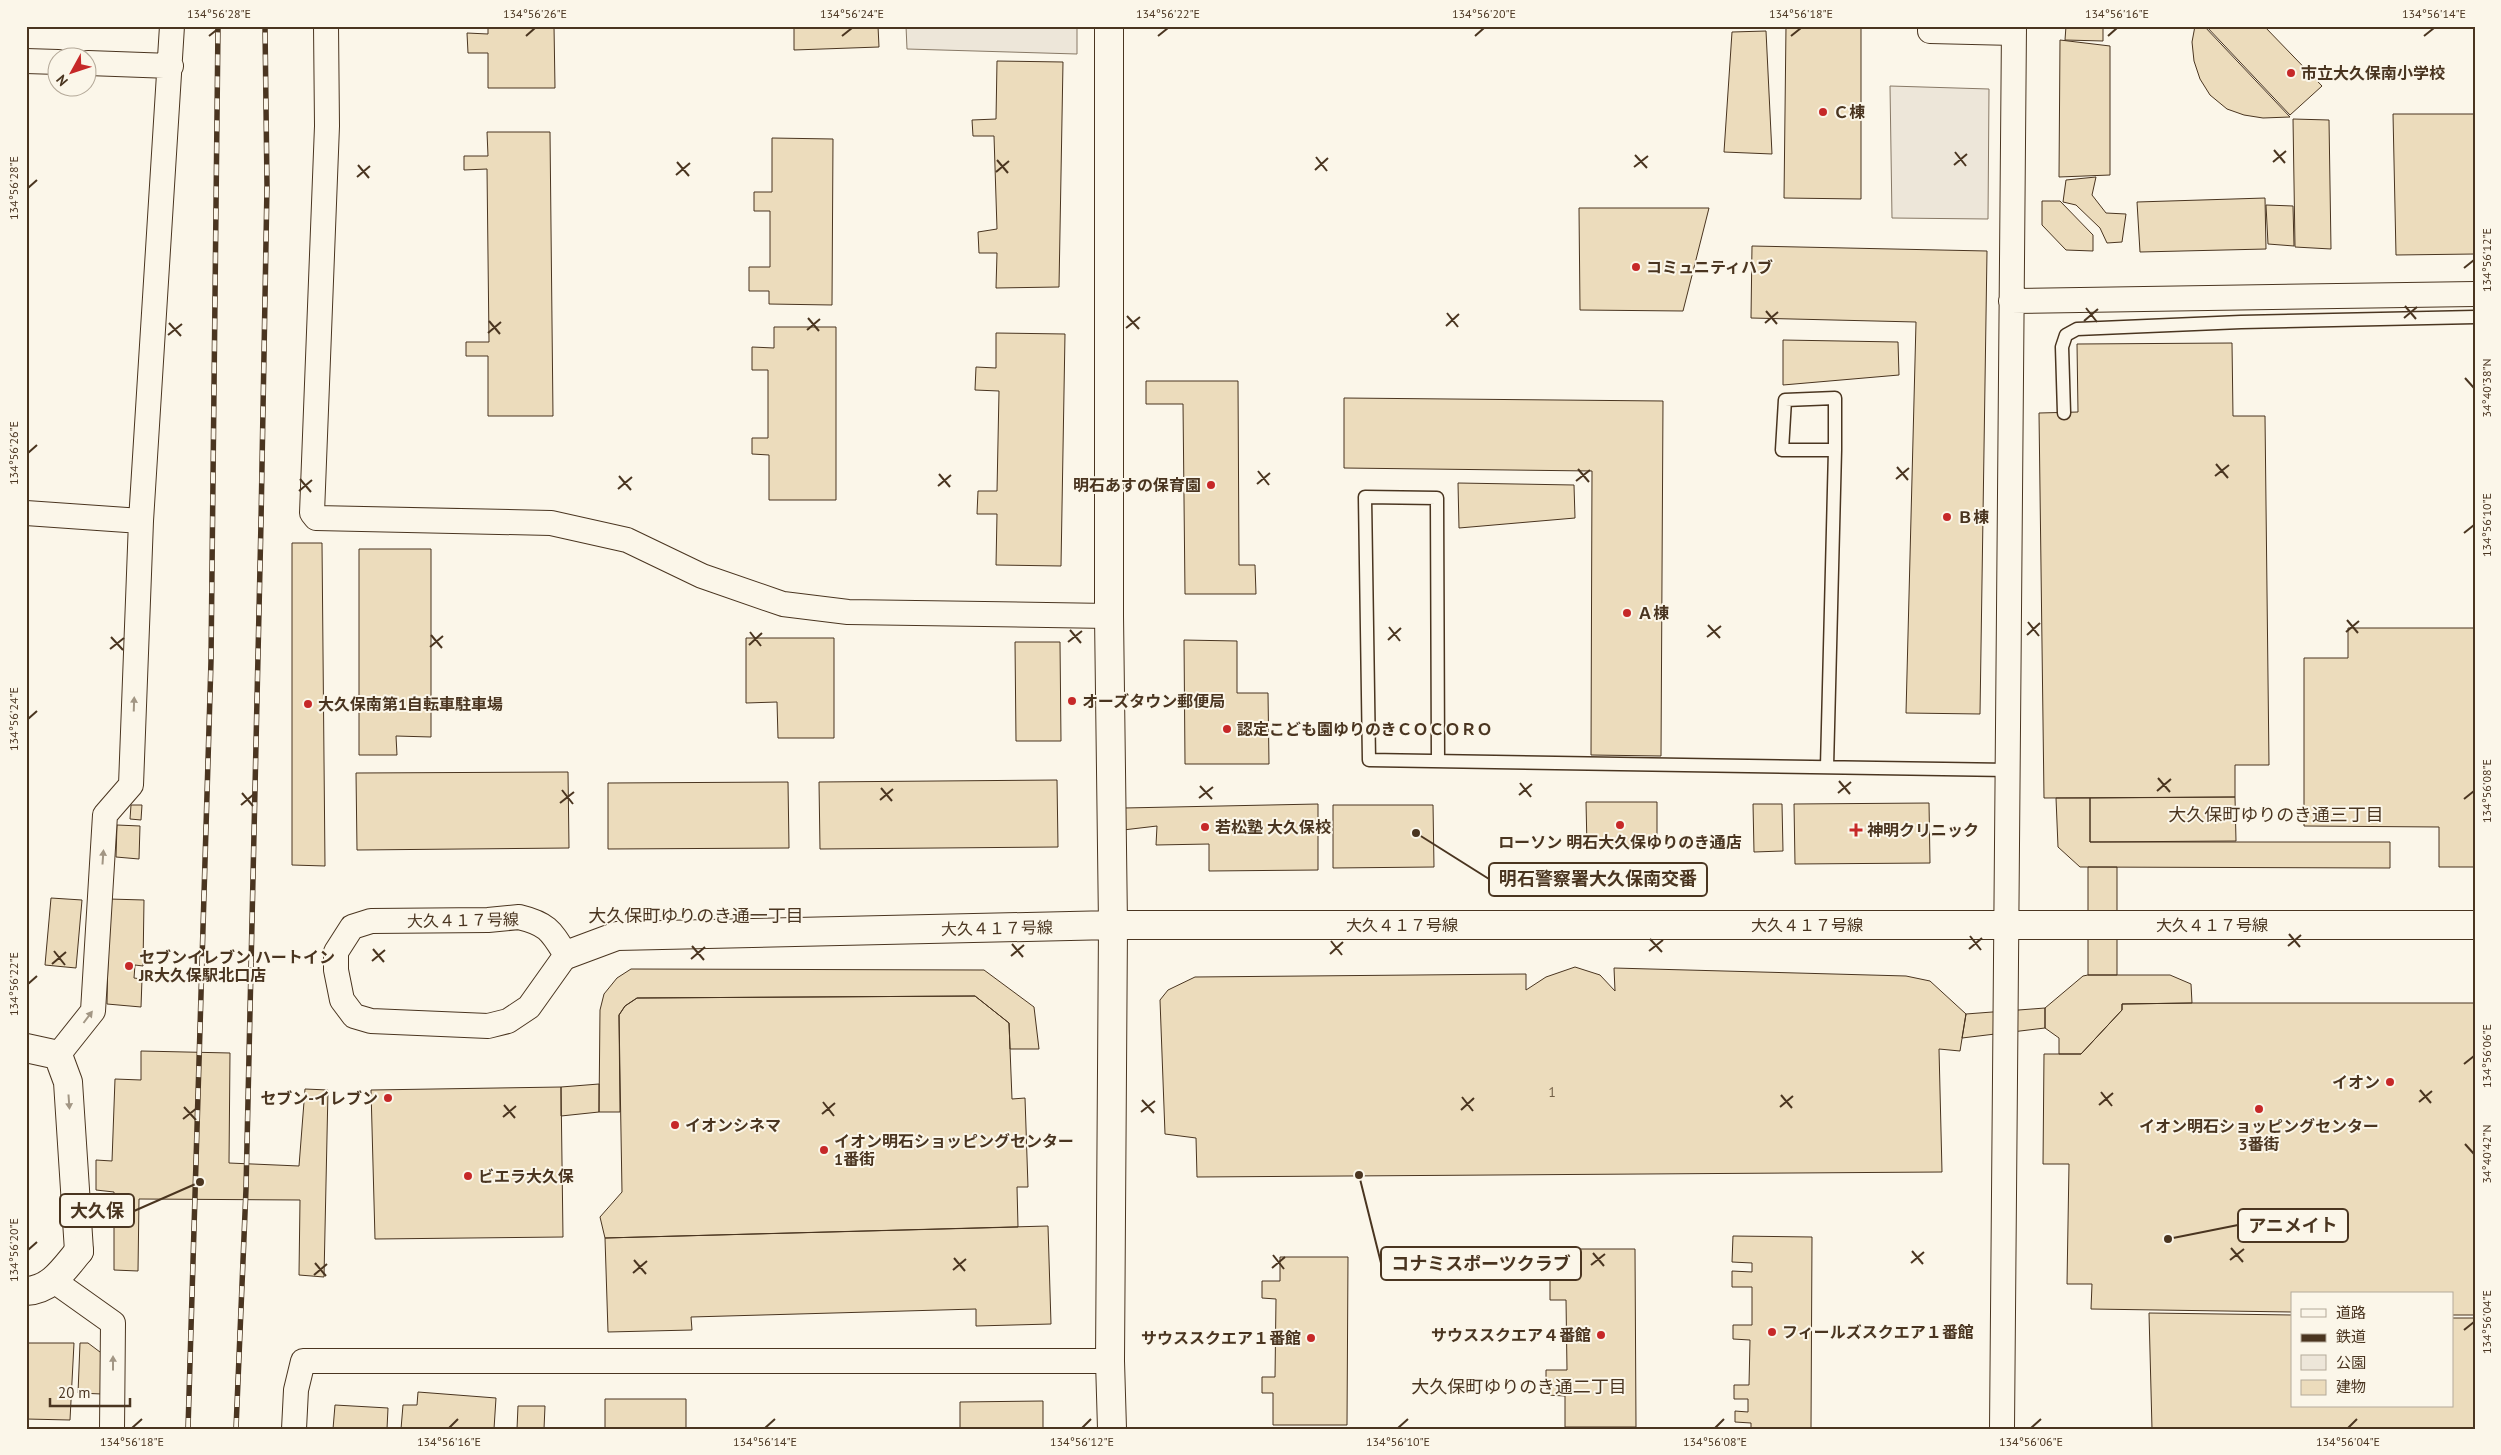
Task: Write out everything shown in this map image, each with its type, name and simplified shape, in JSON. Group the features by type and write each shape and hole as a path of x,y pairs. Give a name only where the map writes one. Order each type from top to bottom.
{"street":[{"path":"58,1055 93,1011 105,815 132,785 141,522 172,26"},
{"path":"326,26 327,126 312,512 316,518 550,523 626,540 702,576 783,604 848,612 1109,616"},
{"path":"1109,26 1109,616 1113,925 1110,1362 1112,1429"},
{"path":"1930,26 1930,31 2014,29 2002,1429"},
{"path":"26,61 48,62"},
{"path":"98,63 171,66"},
{"path":"2011,301 2475,294"},
{"path":"26,513 141,522"},
{"name":"大久４１７号線","path":"566,955 554,935 539,922 519,918 371,921 352,927 336,952 336,970 342,1000 354,1016 372,1021 488,1026 508,1021 529,1007 566,955 617,936 1113,925 2475,925"},
{"path":"26,1048 58,1055"},
{"path":"26,1291 34,1291 54,1281 79,1251 68,1082 58,1055"},
{"path":"54,1281 113,1323 112,1429"},
{"path":"294,1429 296,1390 303,1361 1110,1362"}],"lane":[{"path":"2064,413 2062,347 2066,335 2076,329 2241,322 2475,317"},
{"path":"1826,766 1836,450 1835,398 1785,400 1782,450 1836,450"},
{"path":"1438,760 1437,498 1364,496 1369,760 2008,770"}],"green space":[{"path":"906,26 1077,26 1077,54 907,49"},
{"path":"1890,86 1989,89 1988,219 1892,218"}],"building":[{"path":"488,26 554,26 555,88 488,88 488,53 468,53 467,33 488,34"},
{"path":"794,26 878,26 879,47 794,50"},
{"name":"Ｃ棟","path":"1786,26 1861,26 1861,199 1784,198"},
{"path":"2066,26 2103,26 2103,41 2065,40"},
{"path":"2195,26 2204,26 2290,117 2263,118 2244,115 2227,109 2210,95 2200,79 2194,61 2192,42"},
{"path":"2206,26 2264,26 2322,86 2290,115"},
{"path":"1766,31 1772,154 1724,152 1732,32"},
{"path":"2060,40 2110,46 2110,175 2059,177"},
{"path":"997,61 1063,62 1059,287 996,288 997,253 979,253 978,232 997,229 994,136 973,136 972,120 996,119"},
{"path":"2393,114 2475,114 2475,254 2396,255"},
{"path":"2293,119 2329,120 2331,249 2295,247"},
{"path":"487,132 550,132 553,416 488,416 488,356 466,356 466,342 489,342 487,169 464,170 464,156 488,156"},
{"path":"772,138 833,139 832,305 769,304 769,291 749,291 749,267 770,267 770,211 754,211 754,192 772,192"},
{"path":"2096,177 2092,195 2106,213 2126,214 2122,242 2107,243 2100,228 2076,205 2063,202 2066,180"},
{"path":"2265,198 2266,249 2140,252 2137,202"},
{"path":"2042,201 2060,201 2093,235 2093,251 2066,250 2042,225"},
{"path":"2266,205 2293,206 2294,246 2268,244"},
{"name":"コミュニティハブ","path":"1579,208 1709,208 1683,311 1580,310"},
{"name":"Ｂ棟","path":"1752,246 1987,251 1980,714 1906,713 1916,322 1751,318"},
{"path":"774,327 836,327 836,500 769,500 769,455 752,454 752,438 768,438 768,370 752,370 752,347 774,348"},
{"path":"996,333 1065,334 1061,566 996,565 997,514 977,514 978,491 997,491 999,391 975,390 976,367 996,368"},
{"path":"1783,340 1898,342 1899,375 1783,385"},
{"path":"2232,343 2233,416 2265,416 2269,765 2235,765 2235,797 2044,798 2039,413 2078,412 2077,344"},
{"name":"明石あすの保育園","path":"1146,381 1238,381 1239,565 1255,565 1256,594 1185,594 1183,404 1146,404"},
{"name":"Ａ棟","path":"1344,398 1663,401 1661,756 1591,755 1592,471 1344,468"},
{"path":"1458,483 1574,485 1575,518 1459,528"},
{"name":"大久保南第1自転車駐車場","path":"292,543 322,543 325,866 292,865"},
{"path":"359,549 431,549 431,737 396,736 397,755 359,755"},
{"path":"2348,628 2475,628 2475,867 2439,867 2439,827 2304,826 2304,658 2348,658"},
{"path":"746,638 834,638 834,738 778,738 777,702 746,703"},
{"name":"認定こども園ゆりのきＣＯＣＯＲＯ","path":"1184,640 1237,641 1237,693 1268,693 1269,764 1185,764"},
{"path":"1015,642 1060,642 1061,741 1016,741"},
{"path":"568,772 569,848 357,850 356,773"},
{"path":"1057,780 1058,847 820,849 819,782"},
{"path":"788,782 789,848 608,849 608,783"},
{"path":"2235,797 2236,841 2090,842 2090,798"},
{"path":"2056,798 2090,798 2090,842 2390,842 2390,868 2080,867 2058,847"},
{"path":"1586,802 1657,802 1657,846 1587,847"},
{"path":"1929,803 1930,863 1795,864 1794,804"},
{"path":"1318,804 1318,870 1209,871 1209,844 1156,845 1157,826 1123,830 1124,808"},
{"path":"1753,804 1782,804 1783,851 1754,852"},
{"path":"131,805 142,805 141,820 130,819"},
{"path":"1333,805 1433,805 1434,867 1333,868"},
{"path":"117,825 140,826 139,859 116,857"},
{"path":"2088,867 2117,867 2117,975 2088,975"},
{"path":"51,898 82,900 76,968 45,965"},
{"path":"109,899 144,900 143,966 135,965 134,978 142,979 141,1007 107,1004"},
{"path":"1575,967 1600,975 1615,991 1614,968 1906,976 1930,981 1966,1014 1960,1051 1939,1049 1942,1172 1197,1177 1196,1138 1165,1134 1160,1000 1168,990 1195,977 1526,974 1526,990 1546,977"},
{"path":"631,969 984,970 1034,1007 1039,1049 1010,1049 1009,1023 975,996 637,998 625,1006 619,1015 620,1112 599,1112 600,1010 604,994 617,978"},
{"path":"2170,975 2191,984 2192,1003 2122,1004 2122,1010 2081,1054 2059,1054 2059,1038 2045,1028 2045,1008 2083,976"},
{"name":"イオン明石ショッピングセンター 1番街","path":"975,996 1009,1023 1012,1099 1025,1098 1028,1187 1017,1187 1018,1227 605,1238 600,1217 622,1192 619,1015 625,1006 637,998"},
{"name":"イオン明石ショッピングセンター 3番街","path":"2475,1003 2475,1315 2454,1315 2454,1292 2291,1292 2291,1312 2091,1309 2092,1284 2067,1284 2069,1164 2043,1164 2044,1054 2081,1054 2122,1010 2122,1004"},
{"path":"2045,1008 2045,1028 1962,1038 1966,1014"},
{"path":"141,1051 230,1053 229,1163 299,1166 305,1089 328,1090 324,1277 299,1275 300,1200 139,1199 138,1271 114,1270 114,1192 96,1190 96,1160 112,1161 115,1079 141,1080"},
{"path":"599,1084 599,1112 561,1116 561,1087"},
{"name":"ビエラ大久保","path":"561,1087 563,1237 375,1239 371,1090"},
{"path":"1048,1226 1051,1324 976,1326 976,1309 691,1317 692,1330 608,1332 605,1238"},
{"name":"フィールズスクエア１番館","path":"1733,1236 1812,1237 1811,1429 1751,1429 1751,1423 1735,1422 1735,1411 1748,1412 1748,1399 1734,1399 1734,1385 1749,1385 1750,1340 1733,1339 1733,1325 1752,1325 1752,1287 1732,1287 1732,1271 1752,1272 1752,1263 1732,1262"},
{"name":"サウススクエア４番館","path":"1570,1249 1635,1249 1636,1427 1565,1427 1565,1396 1546,1395 1546,1370 1567,1370 1566,1300 1550,1300 1550,1280 1570,1280"},
{"name":"サウススクエア１番館","path":"1280,1257 1348,1257 1347,1425 1273,1425 1273,1393 1262,1393 1262,1377 1275,1377 1276,1299 1262,1298 1262,1281 1280,1281"},
{"path":"2149,1313 2291,1315 2291,1408 2454,1408 2454,1318 2475,1318 2475,1429 2152,1429"},
{"path":"26,1343 74,1343 70,1420 26,1419"},
{"path":"80,1343 88,1343 104,1355 102,1394 78,1393"},
{"path":"418,1392 496,1398 494,1429 401,1429 403,1405 417,1405"},
{"path":"605,1399 686,1399 686,1429 605,1429"},
{"path":"1043,1401 1043,1429 960,1429 960,1402"},
{"path":"335,1405 388,1408 387,1429 333,1429"},
{"path":"518,1406 545,1406 544,1429 517,1429"}],"railway":[{"path":"188,1429 211,661 218,26"},
{"path":"236,1429 246,1189 261,522 267,186 265,26"}],"place":[{"name":"市立大久保南小学校","path":"2291,73"},
{"name":"Ｃ棟","path":"1823,112"},
{"name":"コミュニティハブ","path":"1636,267"},
{"name":"明石あすの保育園","path":"1211,485"},
{"name":"Ｂ棟","path":"1947,517"},
{"name":"Ａ棟","path":"1627,613"},
{"name":"オーズタウン郵便局","path":"1072,701"},
{"name":"大久保南第1自転車駐車場","path":"308,704"},
{"name":"認定こども園ゆりのきＣＯＣＯＲＯ","path":"1227,729"},
{"name":"ローソン 明石大久保ゆりのき通店","path":"1620,825"},
{"name":"若松塾 大久保校","path":"1205,827"},
{"name":"神明クリニック","path":"1856,830"},
{"name":"明石警察署大久保南交番","path":"1416,833"},
{"name":"セブンイレブン ハートイン JR大久保駅北口店","path":"129,966"},
{"name":"イオン","path":"2390,1082"},
{"name":"セブン-イレブン","path":"388,1098"},
{"name":"イオン明石ショッピングセンター 3番街","path":"2259,1109"},
{"name":"イオンシネマ","path":"675,1125"},
{"name":"イオン明石ショッピングセンター 1番街","path":"824,1150"},
{"name":"コナミスポーツクラブ","path":"1359,1175"},
{"name":"ビエラ大久保","path":"468,1176"},
{"name":"大久保","path":"200,1182"},
{"name":"アニメイト","path":"2168,1239"},
{"name":"フィールズスクエア１番館","path":"1772,1332"},
{"name":"サウススクエア４番館","path":"1601,1335"},
{"name":"サウススクエア１番館","path":"1311,1338"}],"district":[{"name":"大久保町ゆりのき通三丁目","path":"2276,815"},
{"name":"大久保町ゆりのき通一丁目","path":"696,916"},
{"name":"大久保町ゆりのき通二丁目","path":"1519,1387"}]}
